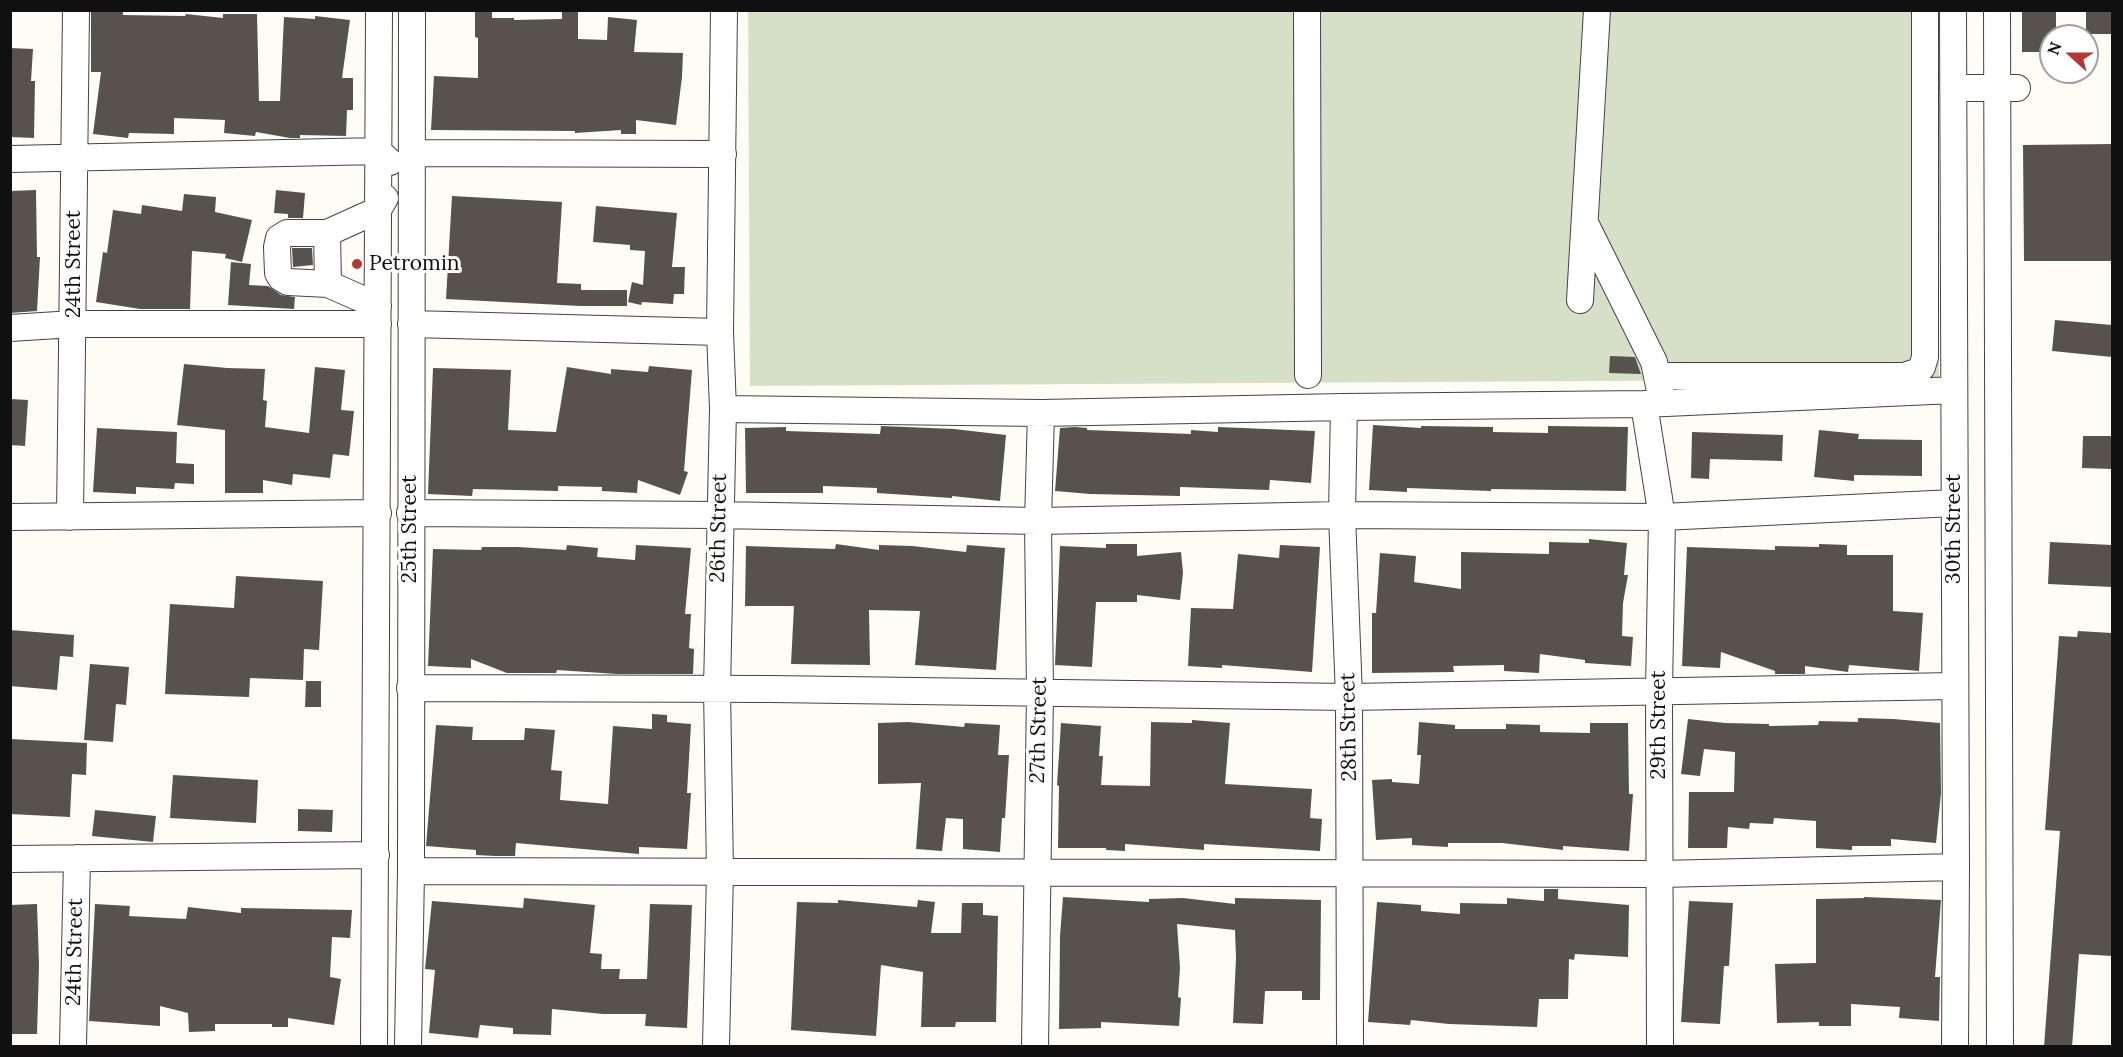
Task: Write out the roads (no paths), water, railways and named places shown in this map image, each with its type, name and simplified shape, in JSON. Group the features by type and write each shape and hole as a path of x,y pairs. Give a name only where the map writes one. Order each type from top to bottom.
{"street":[{"name":"24th Street","path":"70,517 76,10"},
{"name":"25th Street","path":"374,1047 378,513 378,10"},
{"name":"25th Street","path":"408,1047 411,871 412,10"},
{"name":"26th Street","path":"716,1047 720,873 717,689 723,409 720,332 724,10"},
{"path":"1307,10 1308,375"},
{"path":"1580,300 1597,10"},
{"path":"1657,376 1904,376 1917,372 1922,367 1925,357 1924,10"},
{"name":"30th Street","path":"1953,10 1955,1047"},
{"path":"1997,10 2007,87 2000,1047"},
{"path":"1953,88 2007,87"},
{"path":"10,159 378,151"},
{"path":"412,153 723,154"},
{"path":"378,210 327,233 287,233 279,238 278,264 278,273 288,282 328,284 378,315"},
{"name":"29th Street","path":"1585,222 1654,362 1657,376 1654,404 1662,517 1659,692 1660,1047"},
{"path":"327,233 328,284"},
{"path":"10,328 378,315"},
{"path":"411,324 720,332"},
{"path":"723,409 1041,413 1654,404 1954,390"},
{"name":"28th Street","path":"1344,407 1342,515 1349,697 1350,1047"},
{"name":"27th Street","path":"1035,1047 1040,693 1038,521 1041,413"},
{"path":"410,513 719,515 1038,521 1342,515 1662,517 1954,503"},
{"path":"10,517 378,513"},
{"path":"410,688 717,689 1349,697 1954,687"},
{"path":"10,859 376,855"},
{"name":"24th Street","path":"73,1047 77,858"},
{"path":"411,871 1660,874 1956,867"}],"place":[{"name":"Petromin","path":"357,264"}]}
